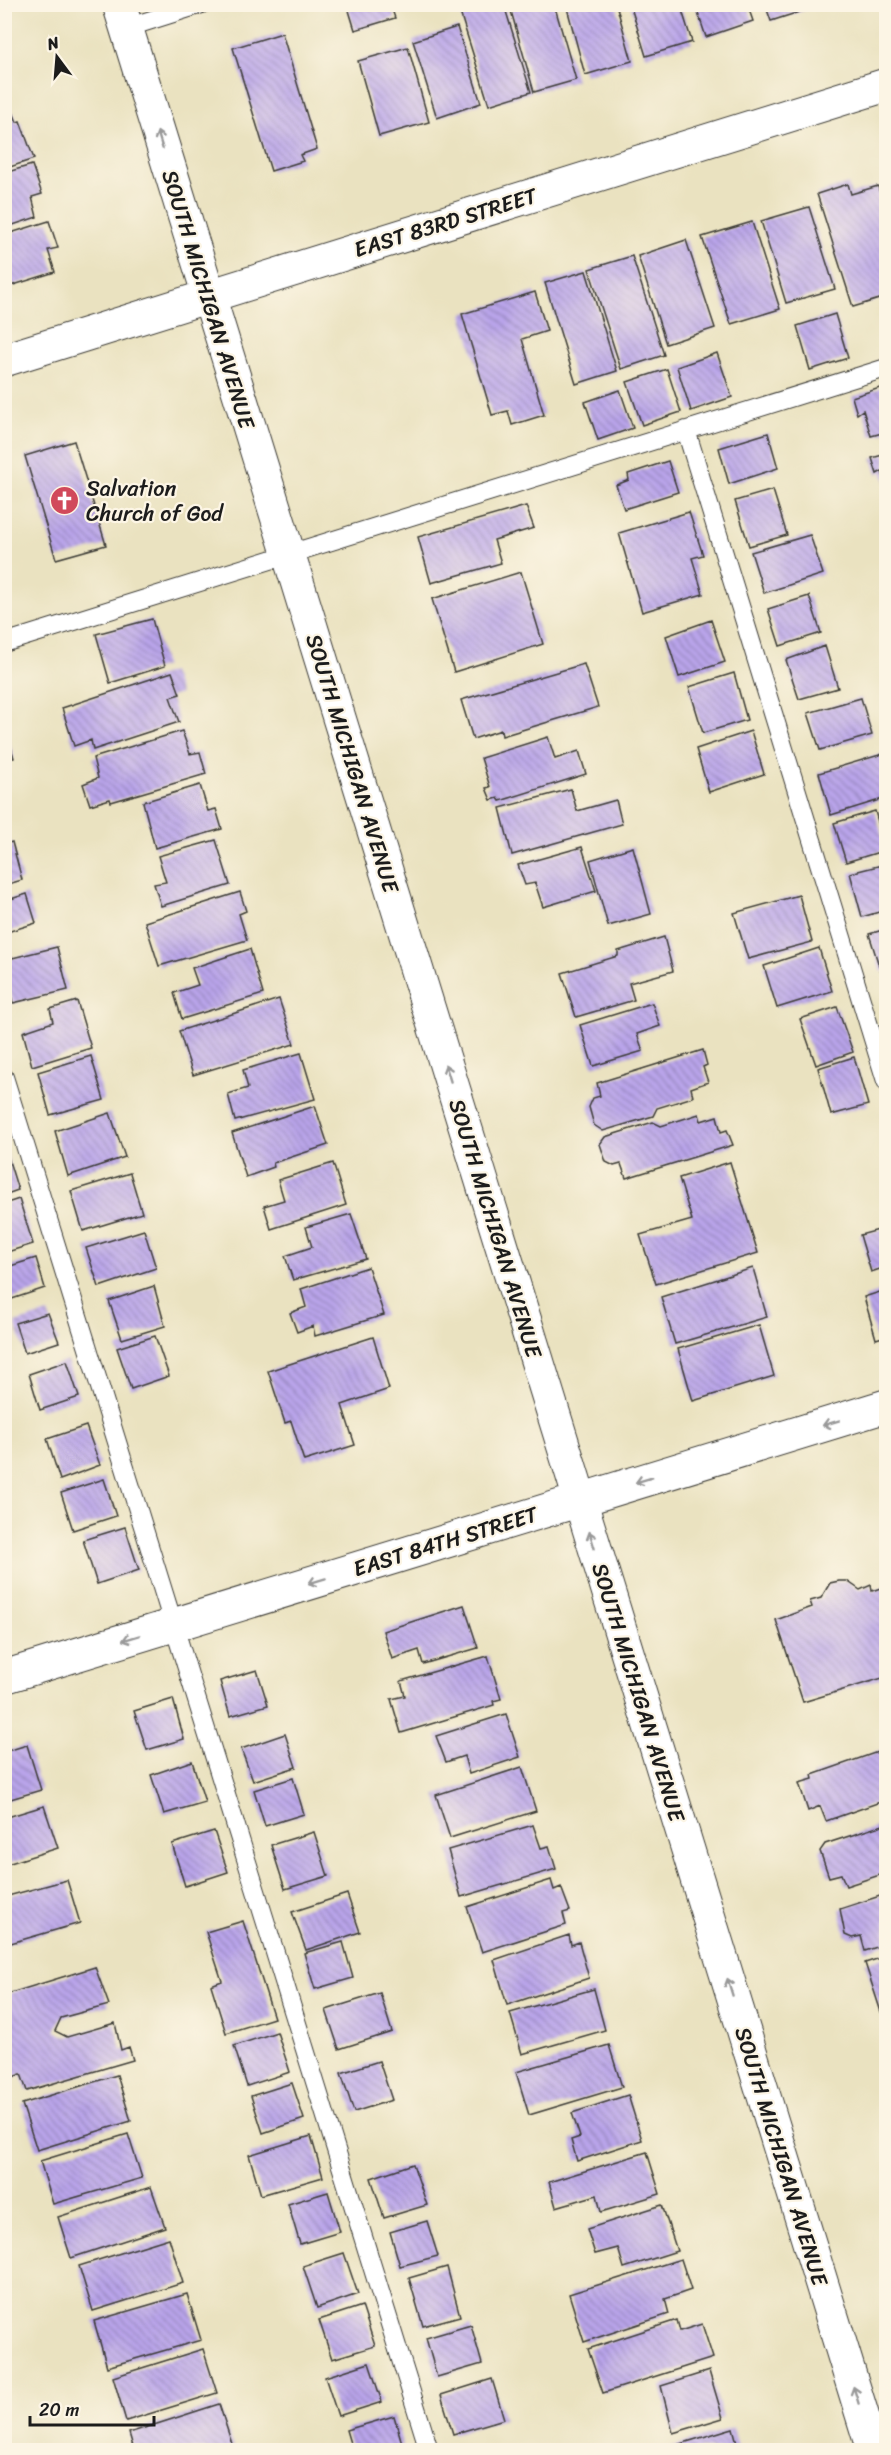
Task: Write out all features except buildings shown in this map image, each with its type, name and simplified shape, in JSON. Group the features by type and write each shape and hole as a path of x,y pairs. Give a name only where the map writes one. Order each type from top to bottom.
{"street":[{"name":"SOUTH MICHIGAN AVENUE","path":"122,16 873,2451"},
{"name":"EAST 83RD STREET","path":"4,360 886,85"},
{"name":"EAST 84TH STREET","path":"4,1677 886,1406"}],"lane":[{"path":"122,16 202,4"},
{"path":"4,643 886,368"},
{"path":"686,430 886,1081"},
{"path":"4,1077 429,2451"}],"place":[{"name":"Salvation Church of God","path":"65,501"}]}
